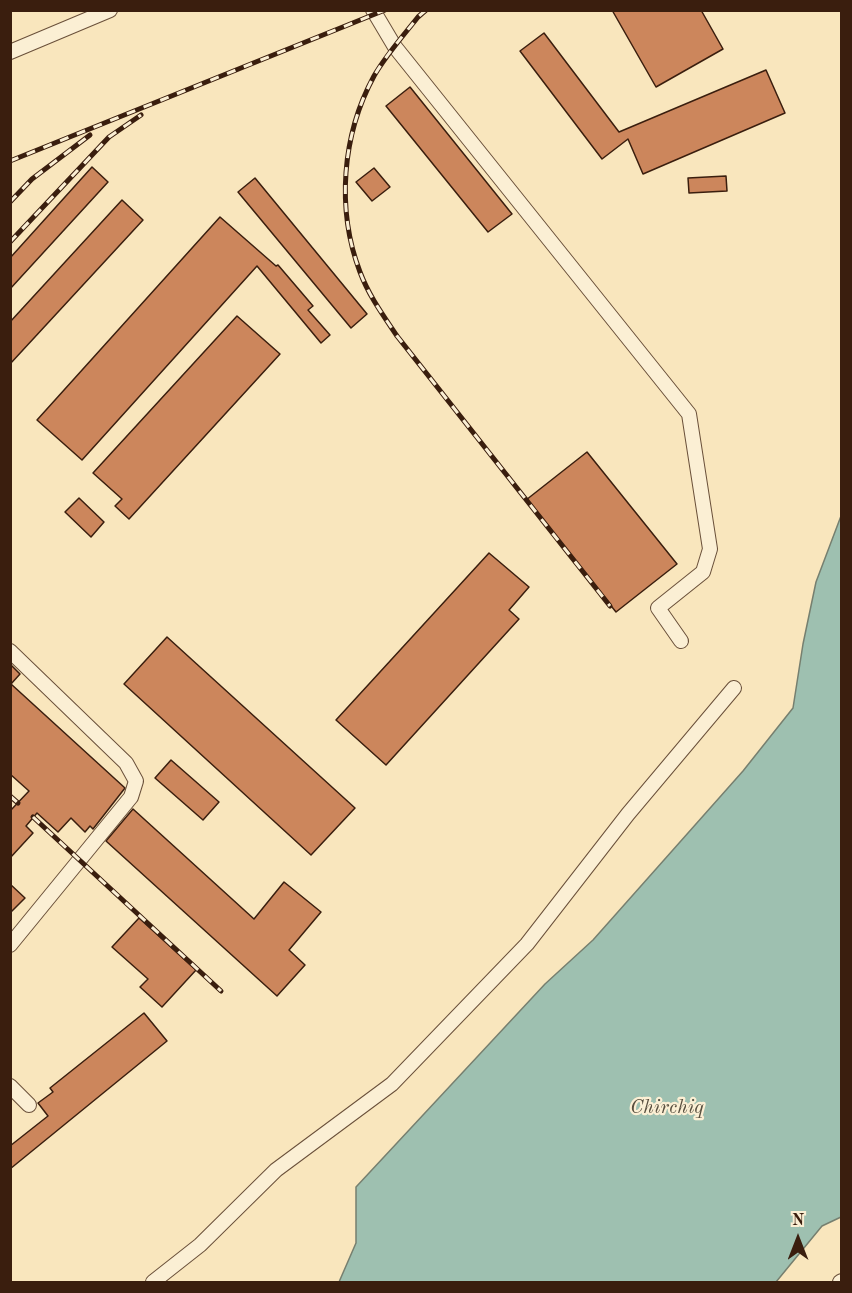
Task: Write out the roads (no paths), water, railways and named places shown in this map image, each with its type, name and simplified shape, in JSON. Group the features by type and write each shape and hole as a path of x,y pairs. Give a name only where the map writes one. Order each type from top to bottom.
{"lane":[{"path":"10,52 110,10"},
{"path":"373,10 395,47 689,414 710,549 703,572 658,608 681,641"},
{"path":"10,651 126,763 136,781 131,797 10,945"},
{"path":"153,1282 200,1245 276,1170 400,1076 527,944 628,814 734,688"},
{"path":"10,1086 29,1105"}],"water":[{"name":"Chirchiq","path":"841,516 841,1217 822,1226 776,1282 339,1282 356,1243 356,1187 545,984 593,940 743,771 793,708 816,582"}],"railway":[{"path":"10,161 385,10"},
{"path":"426,10 418,17 379,68 363,99 355,123 349,147 345,198 352,248 368,289 397,336 610,606"},
{"path":"10,242 109,137 141,115"},
{"path":"10,202 32,179 90,135"},
{"path":"10,796 18,803"},
{"path":"33,817 221,991"}]}
